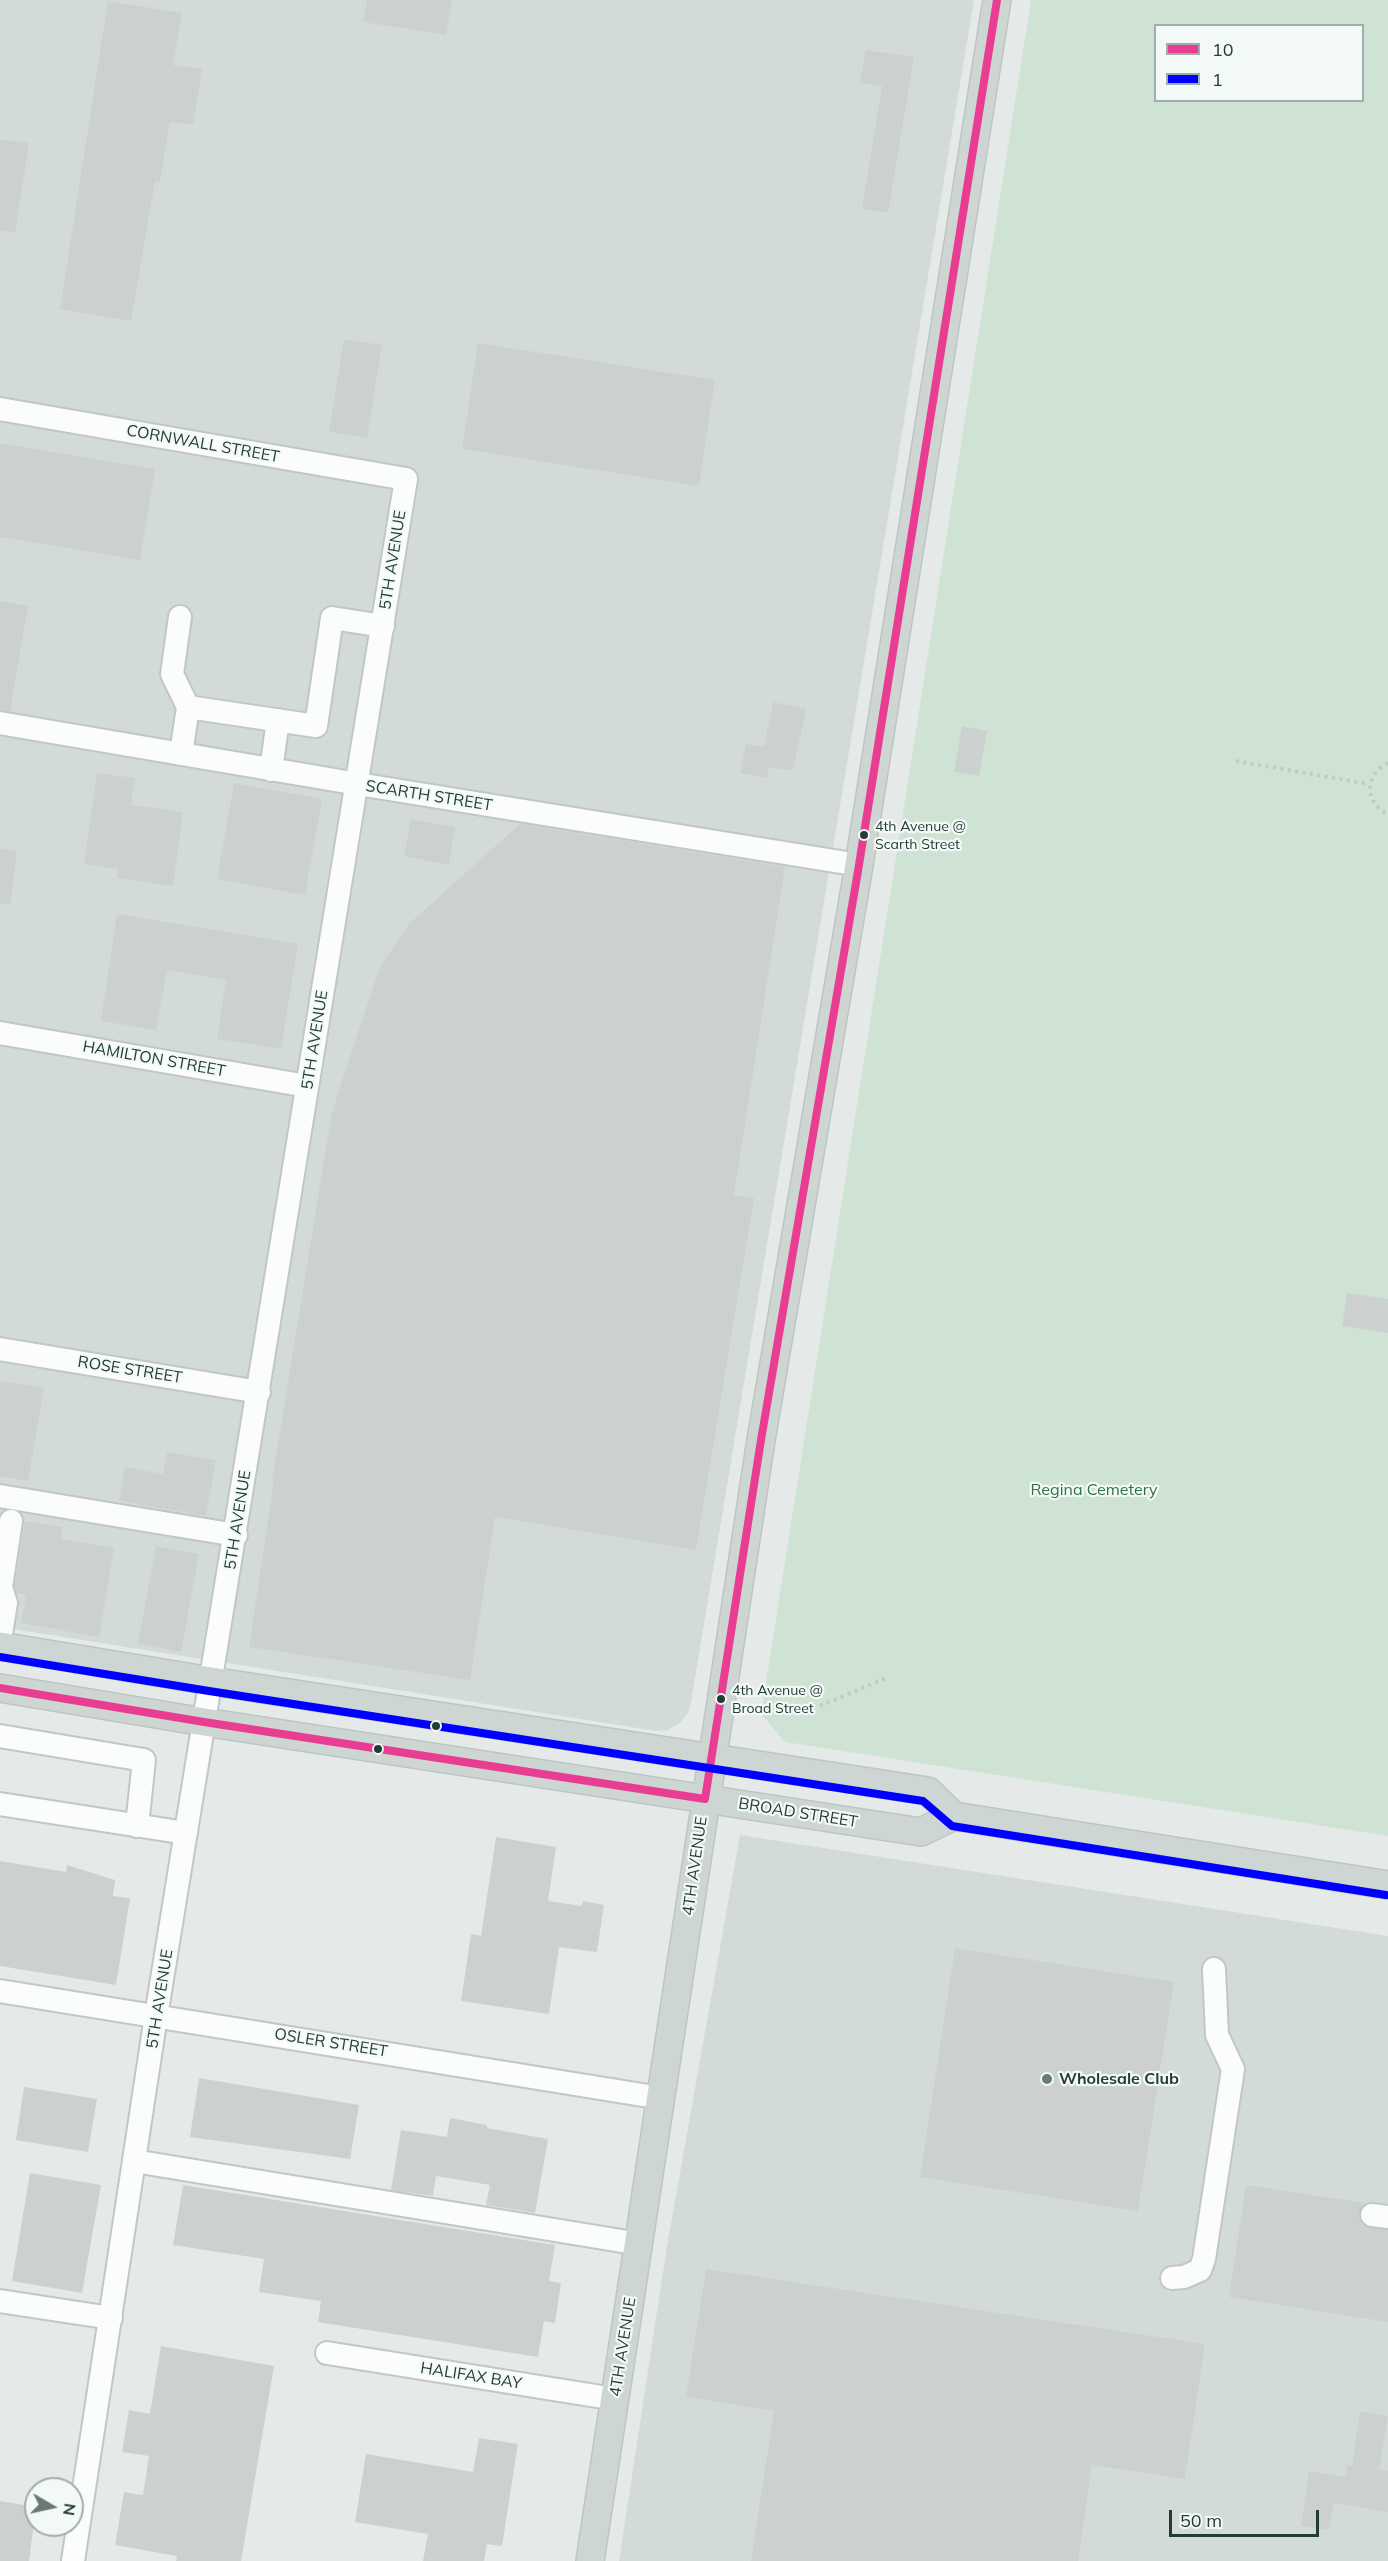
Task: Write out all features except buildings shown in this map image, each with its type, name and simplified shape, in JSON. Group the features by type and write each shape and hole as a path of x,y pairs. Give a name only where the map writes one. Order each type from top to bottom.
{"main road":[{"name":"4TH AVENUE","path":"590,2561 640,2244 760,1440 859,865 997,0"},
{"path":"0,1646 211,1681 928,1791 954,1816 1388,1885"},
{"name":"BROAD STREET","path":"0,1688 204,1722 921,1832 954,1816"}],"street":[{"name":"CORNWALL STREET","path":"0,409 406,478"},
{"name":"5TH AVENUE","path":"73,2561 156,2016 406,478"},
{"path":"180,617 172,674 188,707 181,754"},
{"path":"188,707 316,726 332,618 383,626"},
{"path":"271,770 278,720"},
{"name":"SCARTH STREET","path":"0,723 271,770 859,865"},
{"name":"HAMILTON STREET","path":"0,1033 307,1086"},
{"name":"ROSE STREET","path":"0,1349 259,1392"},
{"path":"0,1497 236,1535"},
{"path":"0,1640 6,1603 1,1587 12,1521"},
{"path":"0,1736 144,1761 137,1826"},
{"path":"0,1804 186,1833"},
{"path":"1172,2278 1184,2277 1200,2270 1204,2259 1233,2069 1217,2035 1214,1969"},
{"name":"OSLER STREET","path":"0,1991 661,2098"},
{"path":"134,2161 640,2244"},
{"path":"0,2301 111,2318"},
{"name":"HALIFAX BAY","path":"327,2353 615,2399"}],"path":[{"path":"1236,761 1369,784"},
{"path":"1388,763 1375,772 1369,784 1371,798 1379,810 1388,814"},
{"path":"820,1707 886,1678"}],"shaded area":[{"path":"0,0 974,0 691,1702 688,1713 679,1724 667,1730 656,1731 0,1627"},
{"path":"740,1835 1388,1936 1388,2561 619,2561 667,2246"}],"green space":[{"name":"Regina Cemetery","path":"1031,0 1388,0 1388,1836 785,1742 761,1714"}],"transit line":[{"name":"10","path":"0,1688 204,1722 705,1799 761,1440 858,871 997,0"},
{"name":"1","path":"0,1657 923,1801 952,1826 1386,1895"}],"place":[{"name":"4th Avenue @ Scarth Street","path":"864,835"},
{"name":"4th Avenue @ Broad Street","path":"721,1699"},
{"name":"Wholesale Club","path":"1047,2079"}]}
